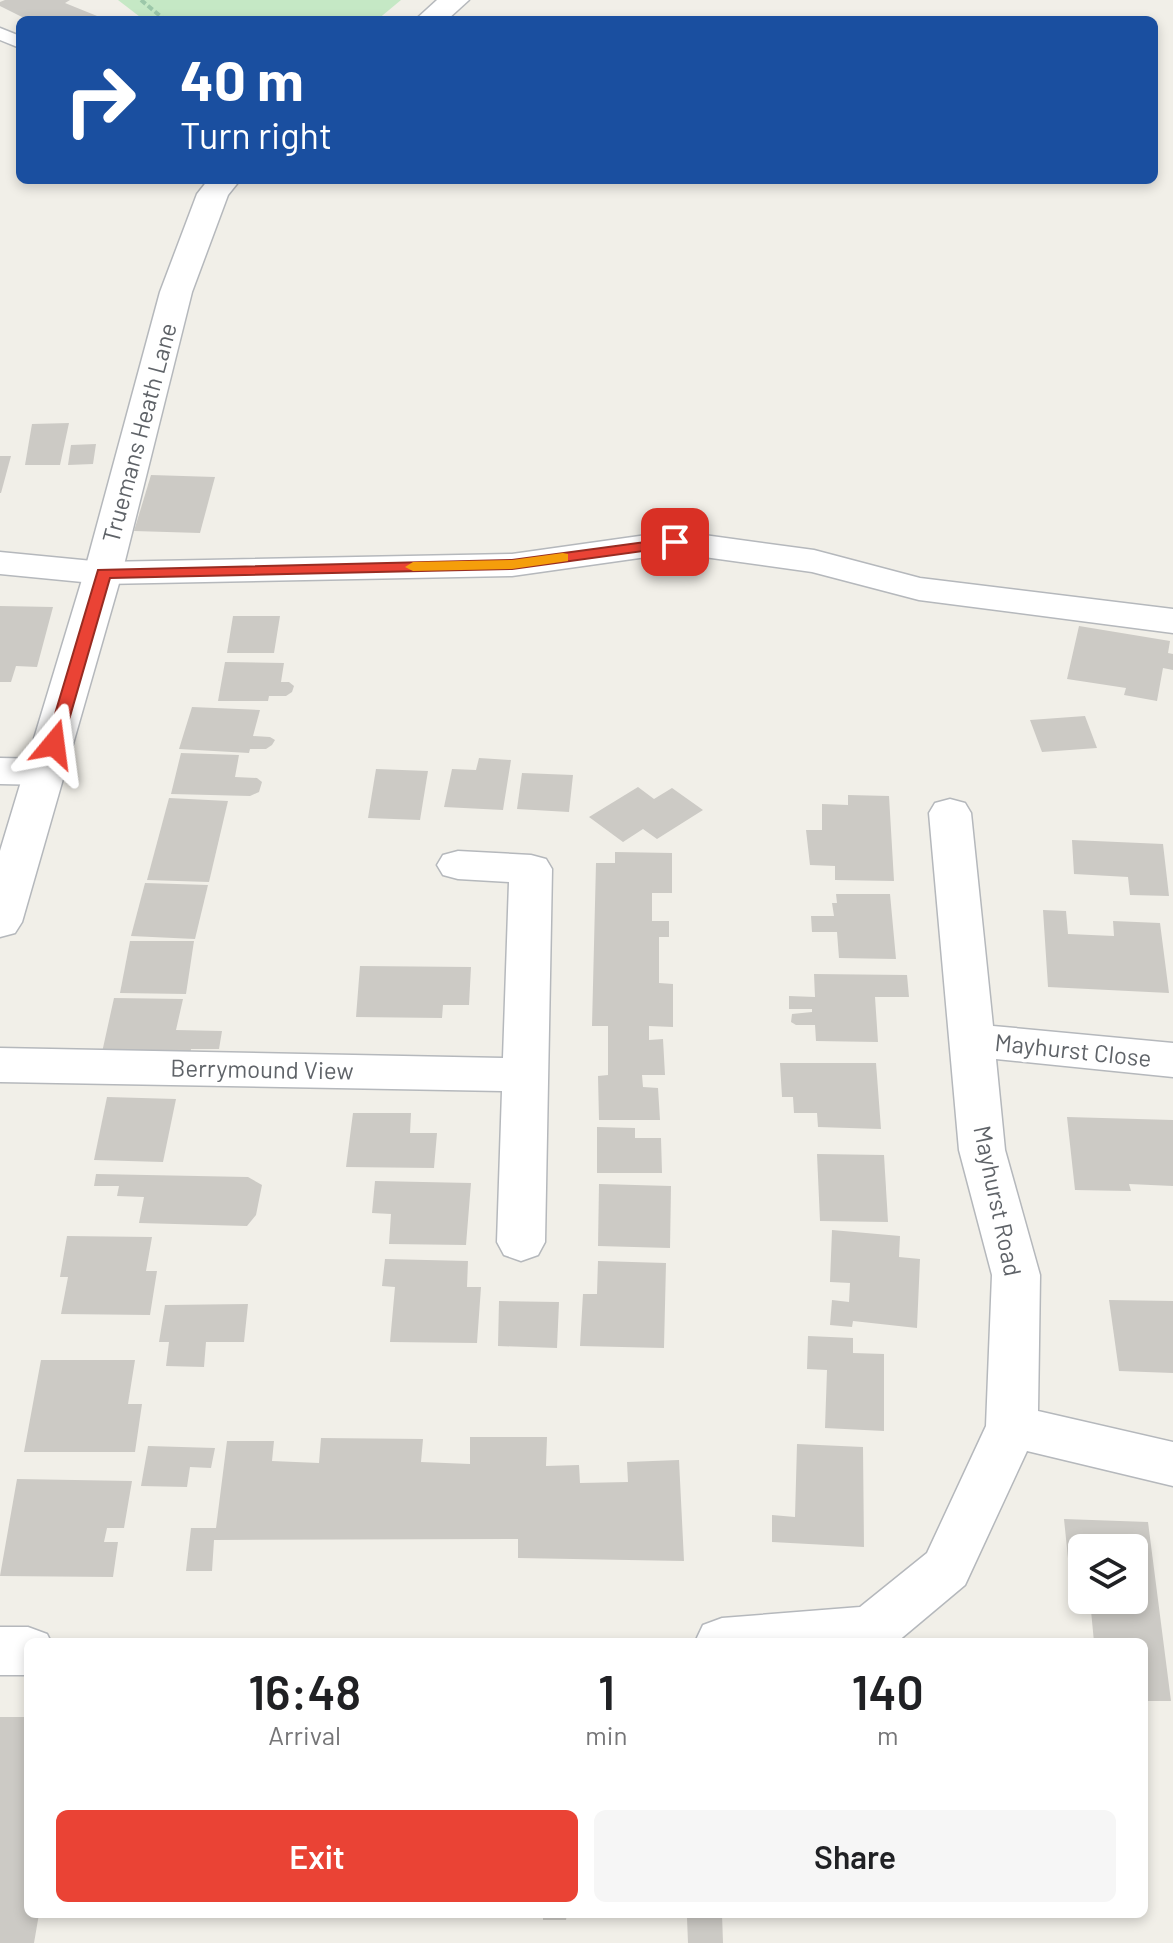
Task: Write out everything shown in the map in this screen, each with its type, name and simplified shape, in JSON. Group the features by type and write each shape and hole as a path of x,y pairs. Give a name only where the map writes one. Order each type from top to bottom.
{"street":[{"path":"434,16 455,0"},
{"name":"Truemans Heath Lane","path":"0,922 103,573 176,292 213,194 221,184"},
{"path":"0,563 103,573 512,565 675,542 814,561 919,589 1173,621"},
{"path":"0,771 46,772"},
{"name":"Mayhurst Road","path":"772,1638 872,1630 946,1569 1012,1426 1016,1275 982,1150 950,813"},
{"path":"458,865 531,869 521,1242"},
{"name":"Mayhurst Close","path":"973,1040 1173,1060"},
{"name":"Berrymound View","path":"0,1065 524,1075"},
{"path":"1012,1426 1173,1464"},
{"path":"0,1651 24,1651"}],"path":[{"path":"141,0 160,16"}],"green space":[{"path":"118,0 401,0 382,16 139,16"}],"building":[{"path":"70,0 65,3 97,16 20,16 0,6 0,2"},
{"path":"69,423 60,465 25,465 32,424"},
{"path":"96,444 93,464 68,465 71,445"},
{"path":"0,456 11,456 1,493 0,493"},
{"path":"151,475 215,477 200,533 134,531"},
{"path":"0,606 53,607 37,667 16,666 11,682 0,682"},
{"path":"233,616 280,616 274,653 227,653"},
{"path":"1079,626 1170,641 1168,653 1173,654 1173,670 1163,668 1157,701 1124,695 1126,688 1067,679"},
{"path":"225,662 284,663 281,682 294,686 292,692 286,696 269,696 268,701 218,701"},
{"path":"192,707 260,710 253,736 275,740 266,749 250,749 249,753 179,749"},
{"path":"1085,716 1097,748 1042,752 1030,720"},
{"path":"181,753 239,755 235,777 257,778 262,782 259,792 250,796 171,794"},
{"path":"479,758 511,760 503,810 444,807 452,769 476,770"},
{"path":"376,769 428,771 420,820 368,818"},
{"path":"522,773 573,775 569,812 517,809"},
{"path":"638,787 654,799 672,788 703,810 657,839 643,829 623,842 589,817"},
{"path":"848,795 889,796 894,881 835,880 835,866 810,865 806,830 822,830 822,804 848,805"},
{"path":"169,798 228,801 209,882 147,880"},
{"path":"1072,840 1163,844 1169,896 1130,895 1128,877 1074,874"},
{"path":"615,852 672,853 672,893 652,893 652,921 669,921 669,937 659,937 659,983 673,984 673,1027 649,1026 649,1040 663,1039 665,1075 642,1075 643,1087 658,1088 660,1120 599,1120 598,1076 608,1075 608,1026 592,1026 596,863 615,863"},
{"path":"145,883 208,885 195,939 131,936"},
{"path":"836,894 890,894 896,959 839,958 837,932 812,932 811,916 834,916 832,903 837,903"},
{"path":"1043,910 1066,911 1068,934 1114,936 1113,921 1160,923 1169,993 1048,987"},
{"path":"130,941 194,941 186,994 120,993"},
{"path":"360,966 471,967 469,1005 443,1005 442,1018 356,1017"},
{"path":"814,974 907,975 909,997 875,997 878,1042 816,1041 815,1025 791,1022 792,1014 812,1012 812,1009 789,1009 789,996 815,997"},
{"path":"114,998 183,999 176,1030 222,1031 219,1049 191,1049 189,1059 101,1057"},
{"path":"780,1063 876,1063 881,1129 818,1127 817,1113 794,1113 793,1097 782,1097"},
{"path":"107,1097 176,1099 163,1162 94,1160"},
{"path":"353,1113 411,1113 410,1133 437,1133 434,1168 346,1167"},
{"path":"1067,1117 1173,1120 1173,1186 1129,1184 1131,1191 1075,1190"},
{"path":"597,1127 635,1128 635,1138 661,1138 662,1173 597,1173"},
{"path":"817,1154 884,1155 888,1222 820,1221"},
{"path":"96,1174 248,1177 262,1185 256,1215 247,1226 139,1223 144,1197 117,1196 119,1186 94,1186"},
{"path":"375,1181 471,1183 466,1245 389,1244 391,1214 372,1213"},
{"path":"599,1184 671,1186 670,1248 598,1246"},
{"path":"832,1230 900,1236 899,1257 920,1259 917,1328 853,1321 852,1327 830,1325 832,1300 849,1302 850,1283 830,1282"},
{"path":"67,1236 152,1237 146,1271 157,1271 150,1315 61,1314 68,1277 60,1277"},
{"path":"385,1259 468,1261 467,1287 481,1287 477,1343 390,1342 395,1287 382,1286"},
{"path":"598,1261 666,1263 664,1348 580,1346 583,1294 597,1294"},
{"path":"1109,1300 1173,1301 1173,1373 1119,1371"},
{"path":"499,1301 559,1302 557,1348 498,1346"},
{"path":"248,1304 244,1342 206,1342 204,1367 166,1366 169,1342 159,1342 165,1305"},
{"path":"808,1336 853,1338 853,1353 884,1354 884,1431 825,1428 827,1370 807,1369"},
{"path":"41,1360 135,1360 128,1404 142,1404 135,1452 24,1452"},
{"path":"470,1437 547,1437 546,1466 579,1465 580,1483 628,1482 627,1462 679,1460 684,1561 518,1558 518,1539 214,1540 212,1571 186,1571 191,1528 216,1528 227,1441 274,1441 272,1461 319,1463 321,1438 423,1439 421,1462 470,1464"},
{"path":"797,1444 863,1447 864,1547 772,1542 772,1515 795,1517"},
{"path":"148,1446 215,1448 211,1468 190,1467 187,1487 141,1486"},
{"path":"17,1479 132,1481 124,1528 107,1528 104,1542 118,1542 113,1577 0,1576"},
{"path":"1064,1519 1148,1522 1171,1701 1148,1701 1148,1638 1094,1638 1091,1614 1148,1614 1148,1534 1068,1534 1068,1558"},
{"path":"0,1717 24,1717 24,1918 38,1918 34,1943 0,1943"},
{"path":"543,1918 566,1918 566,1920"},
{"path":"687,1918 722,1918 723,1943 688,1943"}],"slow traffic":[{"path":"413,567 512,565 563,558"}],"route":[{"path":"54,744 103,573 512,565 675,542"}]}
